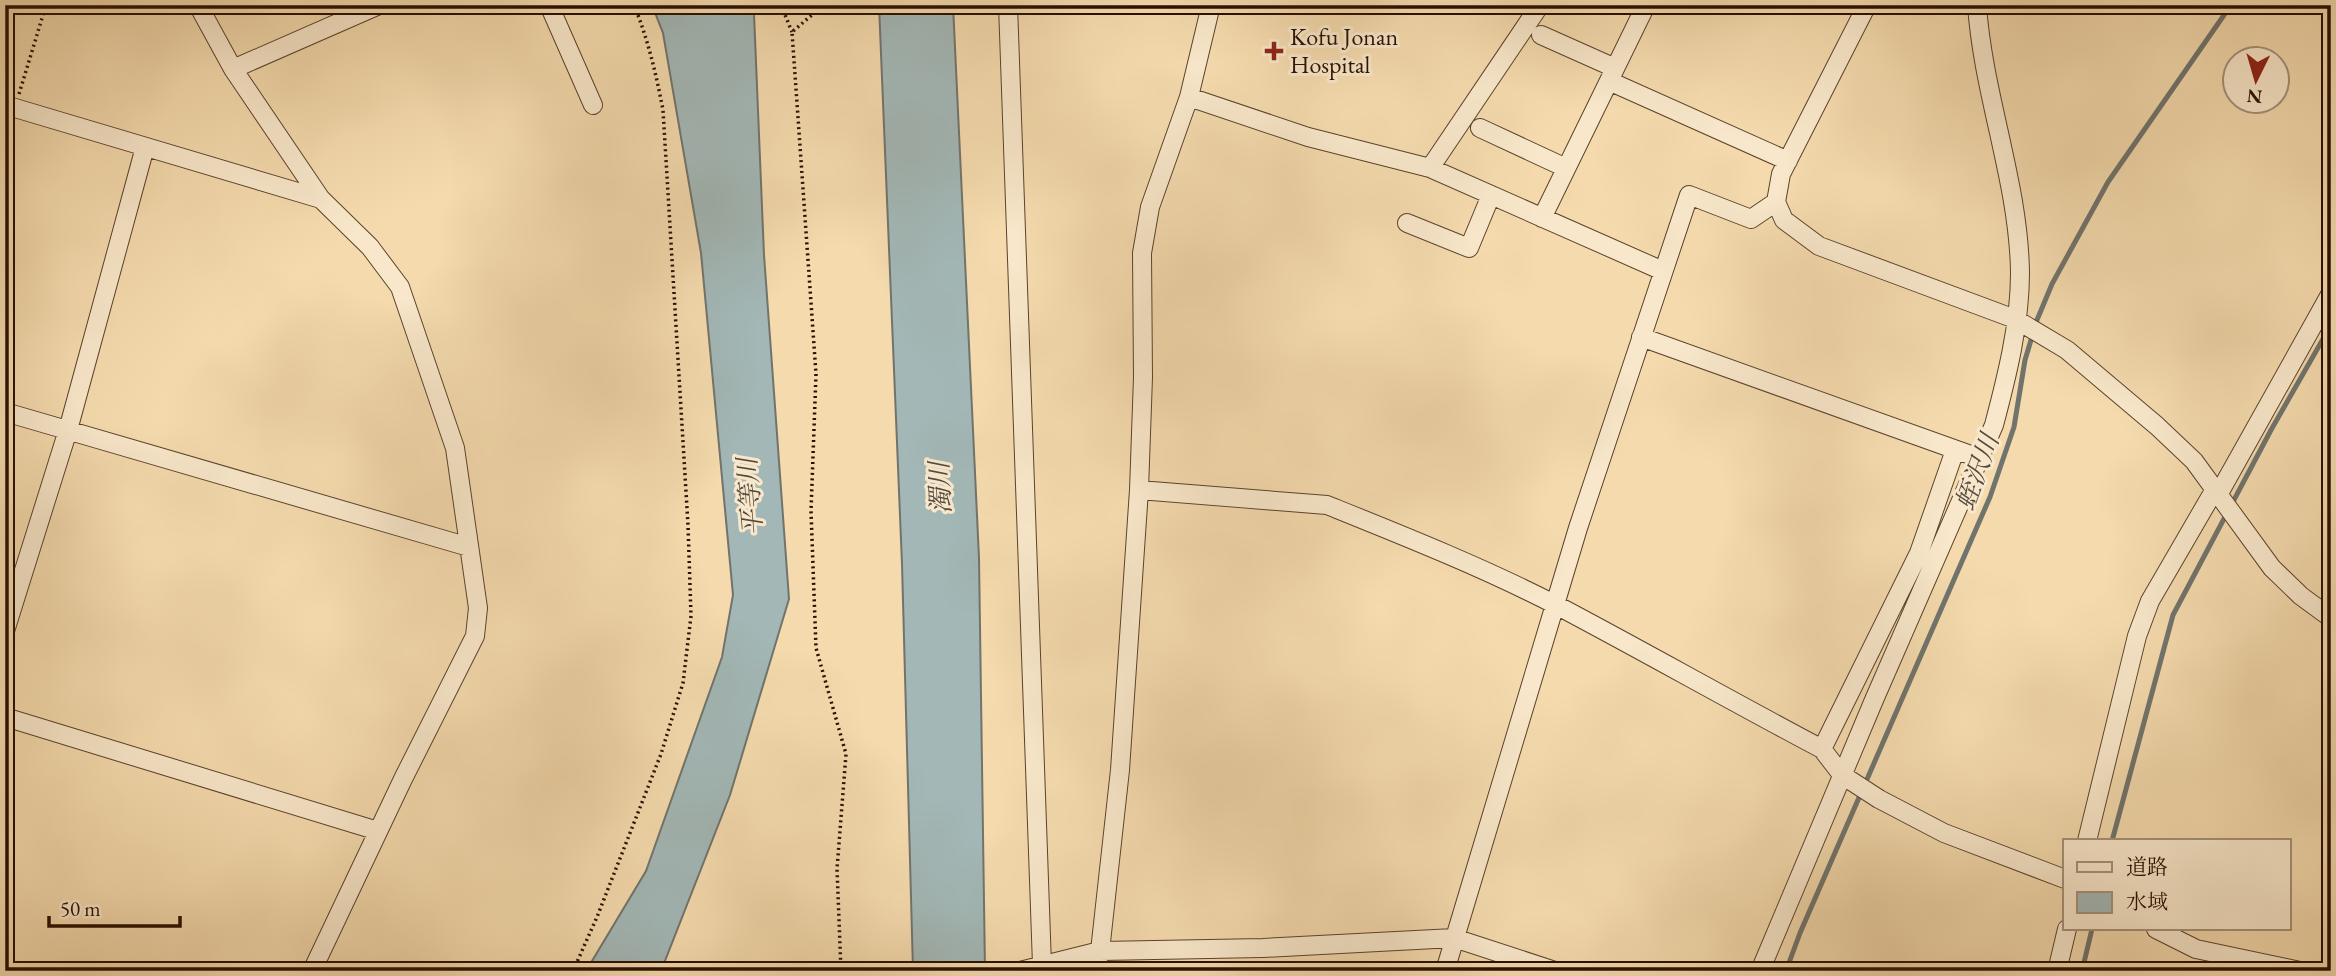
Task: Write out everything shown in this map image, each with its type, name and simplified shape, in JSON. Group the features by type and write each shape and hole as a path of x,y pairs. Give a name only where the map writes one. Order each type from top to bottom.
{"street":[{"path":"198,5 233,69 321,200 370,247 400,287 455,448 478,608 475,636 312,971"},
{"path":"233,69 379,5"},
{"path":"549,5 593,105"},
{"path":"1008,5 1035,968"},
{"path":"1095,971 1100,951 1120,771 1139,490 1143,377 1142,253 1150,207 1188,97 1211,5"},
{"path":"1430,168 1540,5"},
{"path":"1542,218 1646,5"},
{"path":"1867,5 1781,174 1776,202 1784,220 1819,246 2028,327 2067,350 2194,461 2272,568 2301,596 2331,618"},
{"path":"1760,971 1848,779 1945,537 1994,425 2007,377 2028,327 2015,221 1982,47 1978,5"},
{"path":"1541,34 1612,75 1788,161"},
{"path":"1188,97 1308,137 1430,168 1663,271"},
{"path":"10,106 321,200"},
{"path":"1480,128 1566,168"},
{"path":"5,631 68,430 145,147"},
{"path":"1407,223 1469,248 1491,195"},
{"path":"1445,971 1554,605 1689,195 1751,219 1776,202"},
{"path":"2087,839 2137,636 2150,601 2218,494 2331,293"},
{"path":"1641,337 1979,458"},
{"path":"5,412 469,547"},
{"path":"1822,749 1919,553 1955,450"},
{"path":"1139,490 1328,505 1481,570 1554,605 1822,749 1848,779 1873,796 1944,833 2063,878"},
{"path":"1928,528 1945,537"},
{"path":"5,717 378,831"},
{"path":"2057,971 2067,930"},
{"path":"2158,930 2196,949 2300,971"},
{"path":"1020,971 1100,951 1263,948 1454,938 1555,971"}],"path":[{"path":"10,106 46,5"},
{"path":"573,971 661,754 683,683 691,616 688,511 663,110 655,67 634,5"},
{"path":"781,5 792,32 816,374 811,511 816,648 846,754 837,869 841,971"},
{"path":"792,32 813,14 813,5"}],"water":[{"name":"平等川","path":"652,5 750,5 754,14 764,255 789,599 730,795 661,971 586,971 646,871 722,657 733,595 701,253 663,33"},
{"name":"濁川","path":"879,5 953,5 979,558 985,971 913,971 902,564"}],"waterway":[{"name":"蛭沢川","path":"1786,971 1800,933 1990,497 2014,427 2025,360 2052,284 2108,182 2231,5"},
{"path":"2113,839 2173,615 2271,430 2331,325"},
{"path":"2082,971 2092,930"}],"place":[{"name":"Kofu Jonan Hospital","path":"1274,51"}]}
